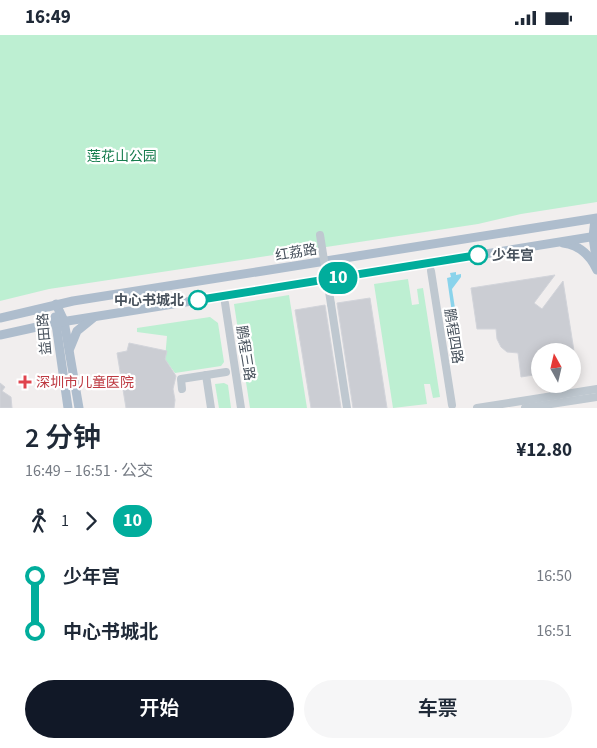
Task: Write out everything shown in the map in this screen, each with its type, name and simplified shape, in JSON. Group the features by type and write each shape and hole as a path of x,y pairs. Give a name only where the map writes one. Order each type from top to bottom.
{"main road":[{"path":"596,220 597,265"},
{"name":"红荔路","path":"0,318 56,304 596,220"},
{"path":"0,335 95,316 595,237"},
{"path":"558,243 580,248 588,255 597,270"},
{"name":"益田路","path":"56,304 68,408"},
{"path":"70,351 77,331 95,316"},
{"name":"益田路","path":"59,322 70,351 79,408"}],"street":[{"path":"320,235 347,408"},
{"name":"鹏程四路","path":"431,271 452,405"},
{"name":"鹏程三路","path":"225,303 241,408"},
{"path":"182,389 181,379 226,372"},
{"path":"206,375 211,408"},
{"path":"477,408 597,389"},
{"path":"524,408 597,397"}],"green space":[{"name":"莲花山公园","path":"0,35 597,35 597,202 521,214 478,224 49,289 0,301"},
{"path":"408,279 412,305 419,304 417,289 423,288 440,397 433,398 430,384 424,384 427,404 393,408 374,284"},
{"path":"289,295 307,408 250,408 234,304"},
{"path":"210,317 218,323 224,362 221,366 175,373 165,359 167,336 137,332 137,328"},
{"path":"224,383 228,385 231,408 219,408 215,384"}],"water":[{"path":"456,272 456,275 461,274 461,277 452,289 459,334 455,334 447,278 451,277 450,273"}],"building":[{"path":"555,275 534,303 542,309 563,281 573,343 531,343 531,375 521,377 518,353 507,352 501,347 497,339 496,329 477,329 471,288"},
{"path":"370,298 387,408 353,408 337,303"},
{"path":"325,305 341,408 311,408 295,310"},
{"path":"129,343 167,351 165,359 176,376 173,389 174,408 126,408 117,353 127,351"},
{"path":"0,383 5,387 2,391 11,397 12,408 0,408"}],"bus line":[{"name":"10","path":"198,300 478,255"}],"place":[{"name":"少年宫","path":"478,255"},
{"name":"中心书城北","path":"198,300"},
{"name":"深圳市儿童医院","path":"25,382"}]}
